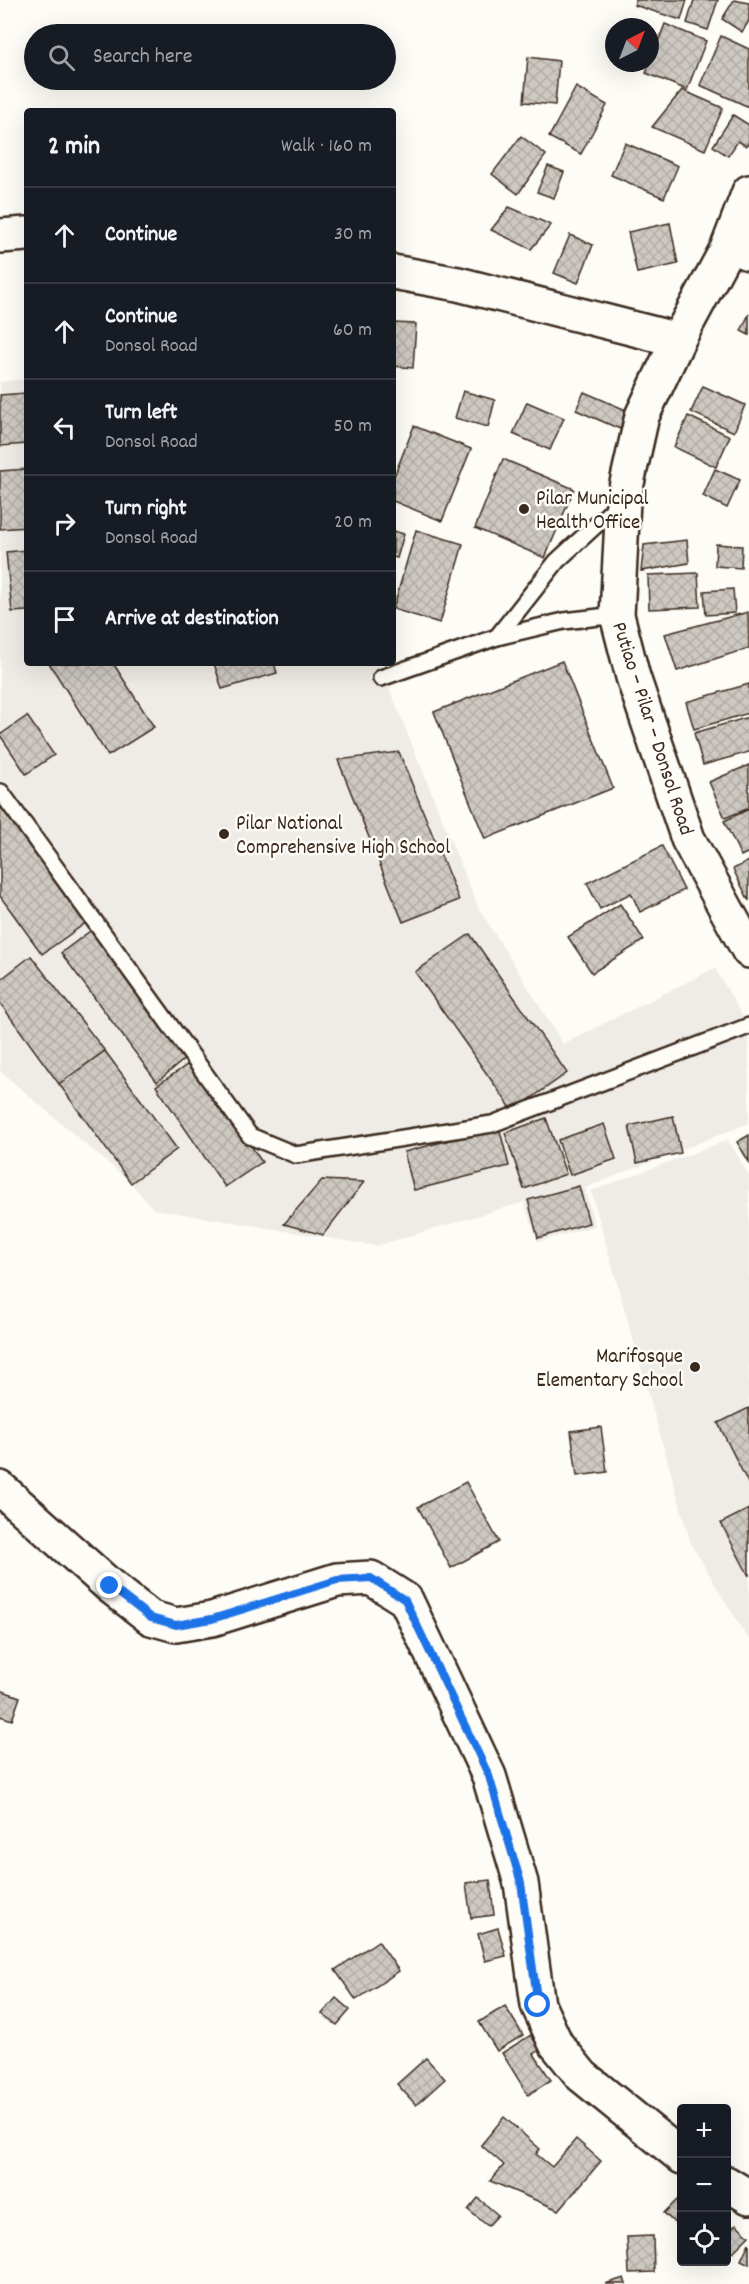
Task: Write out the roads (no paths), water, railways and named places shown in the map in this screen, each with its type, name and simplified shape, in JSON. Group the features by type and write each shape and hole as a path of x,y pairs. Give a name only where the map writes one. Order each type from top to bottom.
{"main road":[{"name":"Putiao – Pilar – Donsol Road","path":"749,192 739,251 678,340 642,416 623,501 617,615 633,677 688,839 749,951"},
{"path":"0,236 24,234"},
{"path":"396,273 469,287 678,340"},
{"path":"0,1488 110,1586 151,1618 176,1625 212,1619 337,1580 371,1578 405,1600 489,1776 521,1883 538,2005 556,2044 582,2076 677,2154"},
{"path":"731,2186 749,2197"}],"lane":[{"path":"497,637 557,561 623,501"},
{"path":"381,678 497,637 564,621 617,615"},
{"path":"1,792 250,1136 296,1155 492,1124 749,1026"}],"place":[{"name":"Pilar Municipal Health Office","path":"524,509"},
{"name":"Pilar National Comprehensive High School","path":"224,834"},
{"name":"Marifosque Elementary School","path":"695,1367"}]}
